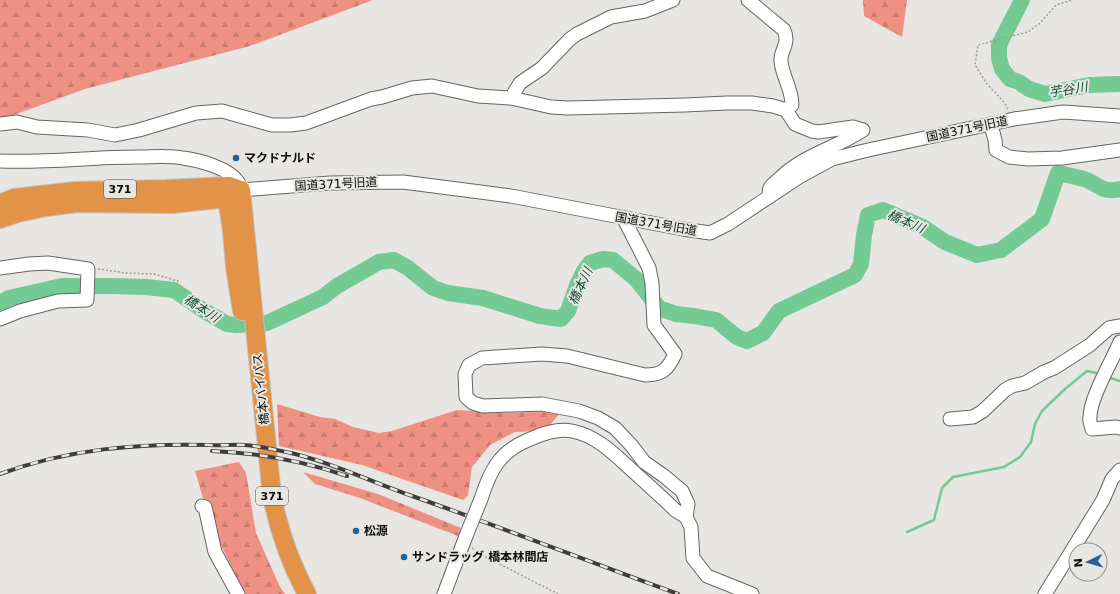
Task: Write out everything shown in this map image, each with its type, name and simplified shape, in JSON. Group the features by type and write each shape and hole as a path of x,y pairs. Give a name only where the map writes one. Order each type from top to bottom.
{"highway":[{"name":"371","path":"0,204 14,198 75,191 166,189 233,191"},
{"name":"371","path":"0,218 46,207 77,203 172,204 233,191"},
{"name":"橋本バイパス","path":"233,191 239,230 255,392 258,474 266,518 280,563 296,594"},
{"name":"橋本バイパス","path":"255,392 276,516 289,558 307,594"}],"street":[{"path":"511,98 520,83 542,68 570,39 577,34 611,17 645,11 673,0"},
{"path":"748,0 784,30 787,37 781,60 792,95 792,105 786,110"},
{"path":"0,124 16,122 36,127 88,130 115,135 139,130 196,113 222,111 272,125 295,124 306,122 371,99 412,88 432,86 478,96 511,98 551,107 568,108 737,103 773,106 786,110 796,124 812,131 818,132 853,127 863,130 852,138 817,153 796,166 770,188 769,197"},
{"name":"国道371号旧道","path":"233,191 330,183 403,182 511,196 624,219 710,233 728,224 799,176 832,159 1014,119 1063,112 1120,116"},
{"path":"991,125 996,140 996,150 1009,157 1017,159 1086,156 1120,150"},
{"path":"0,161 121,157 181,157 218,168 232,176 238,182 233,191"},
{"path":"624,219 649,268 652,283 654,325 675,354 668,368 656,375 645,375 567,356 542,354 482,358 469,365 464,374 466,397 473,403 483,406 542,404 579,411 598,418 615,428 632,446 644,462 682,491 688,504 686,518"},
{"path":"0,268 48,263 88,274 87,300 58,301 20,311 0,319"},
{"path":"950,419 973,416 983,411 1005,390 1012,386 1025,383 1054,368 1090,345 1109,328 1120,326"},
{"path":"1120,342 1092,403 1090,417 1092,429 1120,428"},
{"path":"444,594 488,478 497,462 522,442 551,431 572,431 594,438 610,450 675,510 686,518 691,527 693,558 707,576 752,594"},
{"path":"1045,594 1103,500 1112,479 1120,470"},
{"path":"202,506 205,507 215,552 236,593"}],"path":[{"path":"1014,119 1003,101 987,84 975,65 978,45 1028,32 1056,5 1072,0"},
{"path":"88,274 154,274 182,282"},
{"path":"465,539 482,556 558,594"}],"green space":[{"path":"0,0 373,0 250,46 85,89 0,120"},
{"path":"863,0 907,0 902,37 864,16"},
{"path":"277,404 320,417 335,419 353,427 379,433 392,431 457,410 507,413 562,411 549,426 536,431 515,432 490,445 472,467 468,495 463,500 362,465 279,446"},
{"path":"239,462 246,473 256,533 280,587 285,594 246,594 241,587 210,522 195,471"},
{"path":"303,472 378,494 461,528 458,536 360,498 315,484"}],"waterway":[{"name":"芋谷川","path":"1022,0 999,45 999,58 1002,69 1010,79 1019,82 1029,89 1045,94 1089,85 1120,84"},
{"name":"橋本川","path":"0,303 9,298 62,286 146,287 174,290 227,324 236,325 267,323 323,297 337,286 379,262 394,260 408,268 433,288 448,293 483,298 540,316 561,319 568,311 584,271 590,263 603,259 613,260 636,279 659,308 676,314 716,320 737,337 747,341 763,333 779,311 855,275 861,264 868,215 883,210 921,226 945,242 977,255 1001,250 1042,219 1058,173 1087,180 1102,188 1110,190 1120,189"},
{"path":"907,532 934,520 942,488 953,477 1004,467 1020,457 1031,442 1035,424 1042,411 1087,371 1101,374"},
{"path":"1107,377 1120,381"}],"railway":[{"path":"0,474 26,465 77,453 104,449 156,445 241,445 262,447 323,462 399,492 678,594"},
{"path":"212,451 263,456 297,462 347,476"}],"place":[{"name":"マクドナルド","path":"236,158"},
{"name":"松源","path":"356,531"},
{"name":"サンドラッグ 橋本林間店","path":"404,557"}]}
